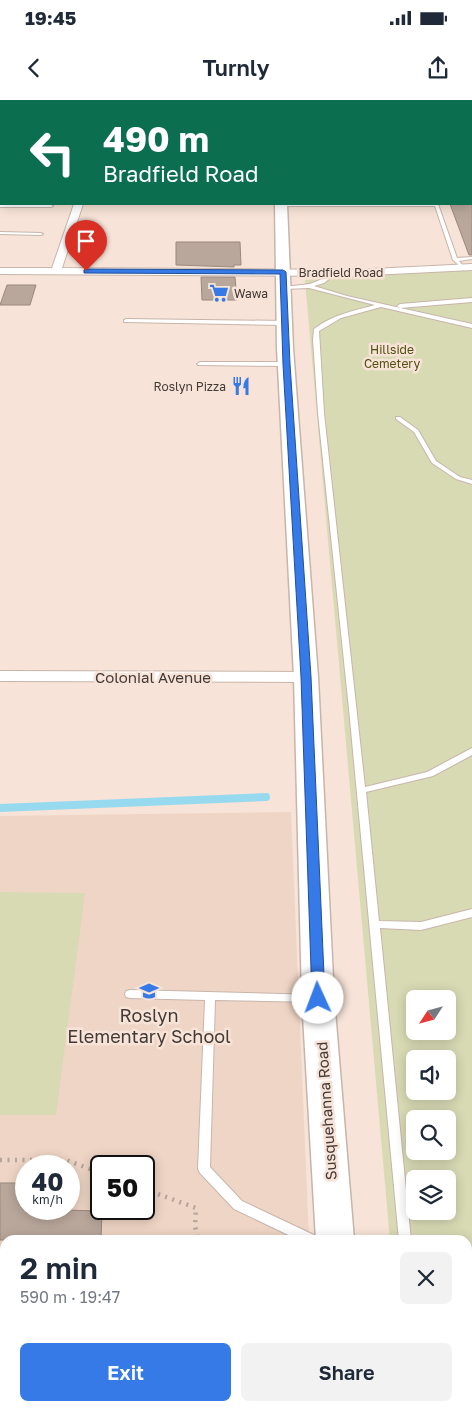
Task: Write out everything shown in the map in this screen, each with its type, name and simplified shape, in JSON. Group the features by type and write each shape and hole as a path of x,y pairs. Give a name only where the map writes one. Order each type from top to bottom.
{"main road":[{"name":"Susquehanna Road","path":"281,205 286,364 306,677 318,998 335,1235"}],"street":[{"path":"56,271 78,205"},
{"name":"Bradfield Road","path":"0,271 56,271 283,280 335,273 397,272 463,265"},
{"name":"Colonial Avenue","path":"0,676 306,677"}],"lane":[{"path":"436,205 463,265 472,258"},
{"path":"0,206 51,206"},
{"path":"0,233 41,234"},
{"path":"311,287 324,282 335,273"},
{"path":"283,280 472,326"},
{"path":"390,307 472,300"},
{"path":"381,305 335,318 316,330 321,413 404,1235"},
{"path":"126,321 285,323"},
{"path":"200,364 286,364"},
{"path":"398,418 416,431 434,462 458,478 472,482"},
{"path":"360,791 430,774 472,751"},
{"path":"373,924 421,926 472,913"},
{"path":"130,994 318,998"},
{"path":"210,996 204,1169 238,1205 301,1235"}],"path":[{"path":"0,1160 66,1160 90,1169"},
{"path":"155,1193 196,1208 195,1226 197,1235"}],"shaded area":[{"name":"Roslyn Elementary School","path":"291,812 309,1235 0,1235 0,816"}],"green space":[{"name":"Hillside Cemetery","path":"472,270 472,1235 390,1235 305,280"},
{"path":"0,892 85,893 56,1115 0,1115"}],"building":[{"path":"450,205 472,205 472,255 469,255"},
{"path":"176,242 240,242 241,265 234,265 234,267 176,265"},
{"path":"201,277 235,277 237,300 202,300"},
{"path":"7,285 36,285 30,305 0,305"},
{"path":"0,1183 15,1183 15,1220 80,1220 80,1210 90,1211 90,1220 102,1220 101,1235 0,1235"}],"waterway":[{"path":"0,808 266,797"}],"place":[{"name":"Wawa","path":"219,293"},
{"name":"Roslyn Pizza","path":"241,386"},
{"name":"Roslyn Elementary School","path":"149,991"}],"route":[{"path":"86,271 283,272 286,364 306,677 318,998"}]}
